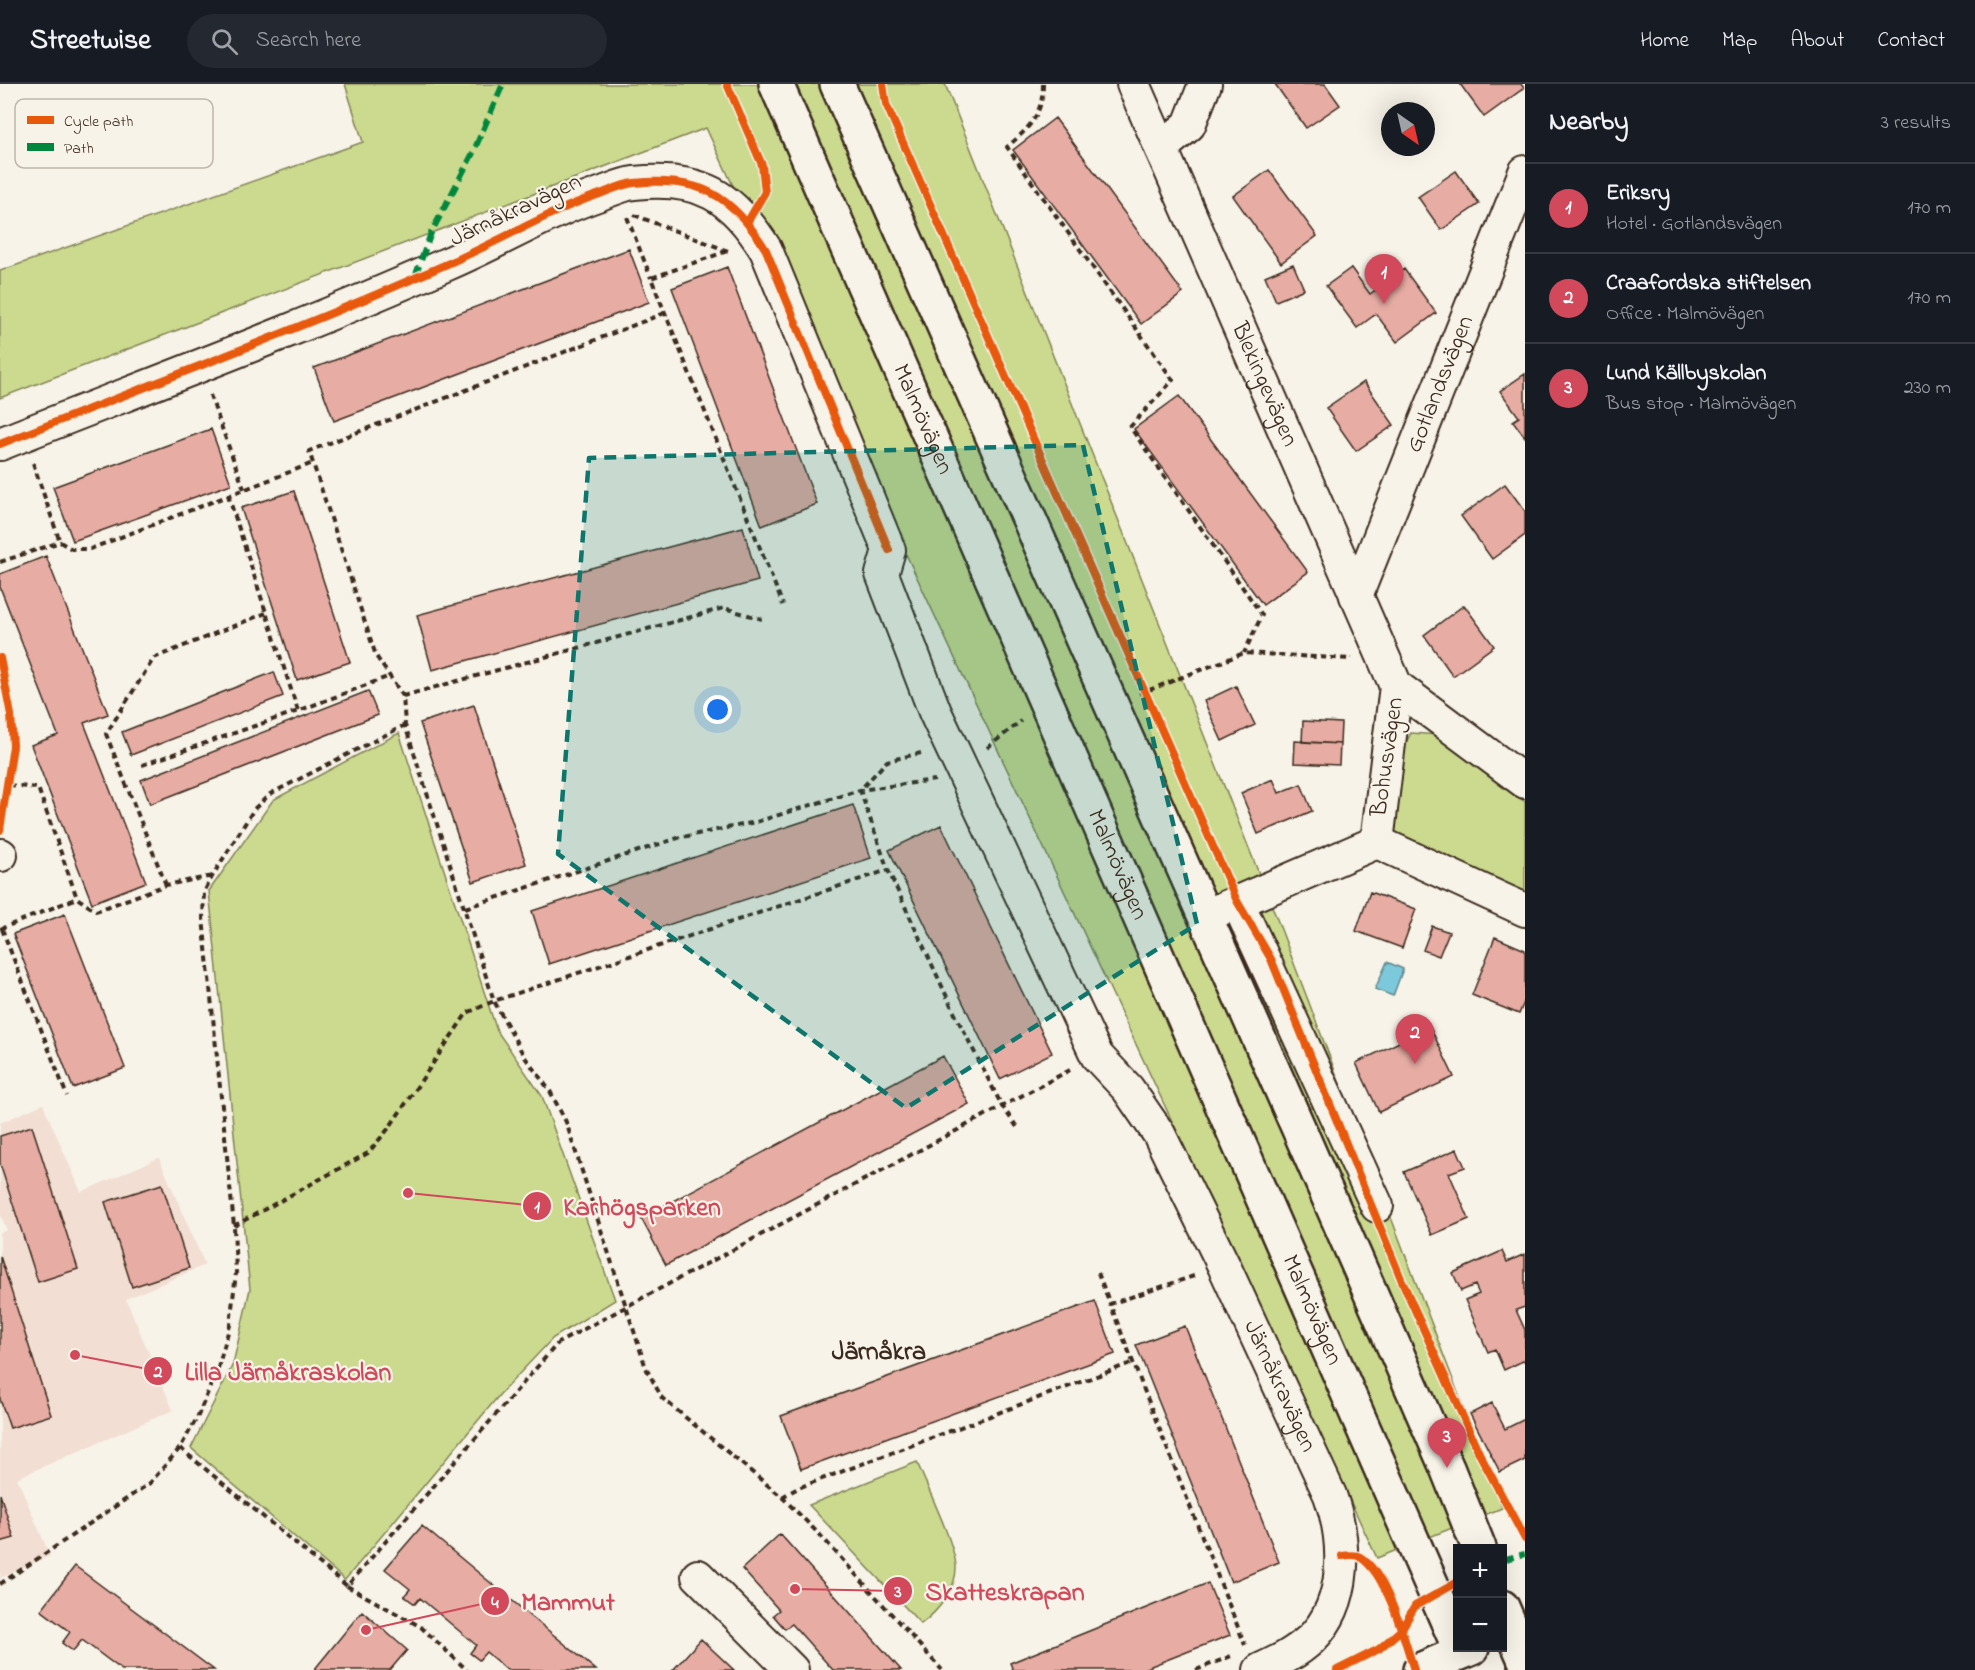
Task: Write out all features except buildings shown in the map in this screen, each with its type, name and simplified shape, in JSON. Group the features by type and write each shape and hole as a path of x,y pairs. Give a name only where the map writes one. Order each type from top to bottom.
{"main road":[{"name":"Malmövägen","path":"776,84 1453,1627"},
{"path":"837,84 1205,916 1447,1468 1477,1544"},
{"path":"1511,1624 1525,1660"},
{"path":"1420,1670 1464,1652"}],"street":[{"name":"Blekingevägen","path":"1133,84 1391,673"},
{"path":"1161,148 1189,125 1204,84"},
{"name":"Gotlandsvägen","path":"1356,596 1525,172"},
{"name":"Järnåkravägen","path":"11,454 448,264 574,203 633,183 674,183 710,191 731,203 748,221 766,250 889,550 882,574 935,712 1097,1056 1128,1089 1159,1134 1224,1266 1330,1495 1338,1519 1342,1556 1338,1585 1329,1612 1313,1637 1291,1655 1248,1658"},
{"name":"Bohusvägen","path":"1391,673 1525,782"},
{"name":"Bohusvägen","path":"1377,842 1391,673"},
{"name":"Bohusvägen","path":"1205,916 1377,842 1525,910"},
{"path":"1237,901 1377,1206"},
{"path":"698,1576 792,1670"}],"path":[{"path":"1043,84 1043,95 1032,125 1007,147 1173,380 1130,427 1262,615 1244,653"},
{"path":"736,254 624,211 783,605"},
{"path":"651,278 727,251"},
{"path":"665,313 309,450 376,656 403,696 405,725 494,1002 524,1056 550,1091 566,1122 646,1368 662,1398 782,1497 821,1536 942,1670"},
{"path":"219,388 209,392 244,489"},
{"path":"11,454 32,460 60,542 72,549 90,549 313,463"},
{"path":"228,495 298,711"},
{"path":"0,562 60,542"},
{"path":"403,696 723,608 762,619"},
{"path":"166,885 106,734 154,658 266,613"},
{"path":"1146,692 1244,653 1391,673"},
{"path":"142,765 298,711 390,676"},
{"path":"1141,682 1150,702"},
{"path":"0,1584 150,1483 180,1448 197,1418 218,1368 230,1325 236,1273 234,1226 203,918 204,892 254,809 270,794 405,725"},
{"path":"860,790 887,760"},
{"path":"7,797 10,776"},
{"path":"465,908 678,838 756,822 860,790 965,776"},
{"path":"9,785 38,788 77,898 96,911 166,885 213,875"},
{"path":"860,790 888,870 1002,1106 1017,1126"},
{"path":"234,1226 368,1153 389,1128 467,1013 888,870"},
{"path":"68,1095 1,929 77,898"},
{"path":"347,1586 558,1342 1097,1056"},
{"path":"1110,1304 1224,1266"},
{"path":"1098,1273 1248,1658 1196,1670"},
{"path":"782,1497 798,1488 1134,1362"},
{"path":"180,1448 347,1586 421,1627 467,1670"}],"highlighted area":[{"path":"1083,445 1197,924 906,1108 558,854 589,458"}],"shaded area":[{"path":"43,1104 81,1192 159,1158 205,1265 126,1299 173,1410 17,1478 50,1556 0,1578 0,1233 7,1230 0,1214 0,1123"}],"green space":[{"path":"345,84 945,84 1277,919 1502,1508 1377,1558 706,128 0,398 0,271 363,142"},
{"path":"399,733 497,1031 542,1096 615,1300 553,1338 501,1393 345,1580 191,1448 233,1364 250,1289 209,891 273,800"},
{"path":"1411,733 1439,735 1525,802 1525,891 1411,845 1392,830 1398,758"},
{"path":"917,1462 945,1529 956,1566 950,1591 934,1613 921,1624 809,1505"}],"water":[{"path":"1387,962 1403,969 1393,996 1375,989"}],"marked path":[{"path":"415,277 431,233 472,155 503,84"},
{"path":"1507,1559 1525,1554"}],"cycle path":[{"path":"727,84 762,165 765,192 748,221"},
{"path":"883,84 886,104 1237,901 1271,959 1402,1281 1480,1455 1525,1539"},
{"path":"0,444 392,288 580,201 630,184 678,183 712,193 727,203 740,215 766,250 889,550"},
{"path":"0,658 11,715 13,746 0,830"},
{"path":"1342,1556 1360,1557 1379,1577 1394,1609 1414,1670"},
{"path":"1337,1670 1379,1649 1401,1630 1415,1606 1453,1585"}],"place":[{"name":"Eriksry","path":"1384,304"},
{"name":"Craafordska stiftelsen","path":"1415,1064"},
{"name":"Karhögsparken","path":"408,1193"},
{"name":"Lilla Järnåkraskolan","path":"75,1355"},
{"name":"Lund Källbyskolan","path":"1447,1468"},
{"name":"Skatteskrapan","path":"795,1589"},
{"name":"Mammut","path":"366,1630"}],"district":[{"name":"Järnåkra","path":"879,1353"}]}
